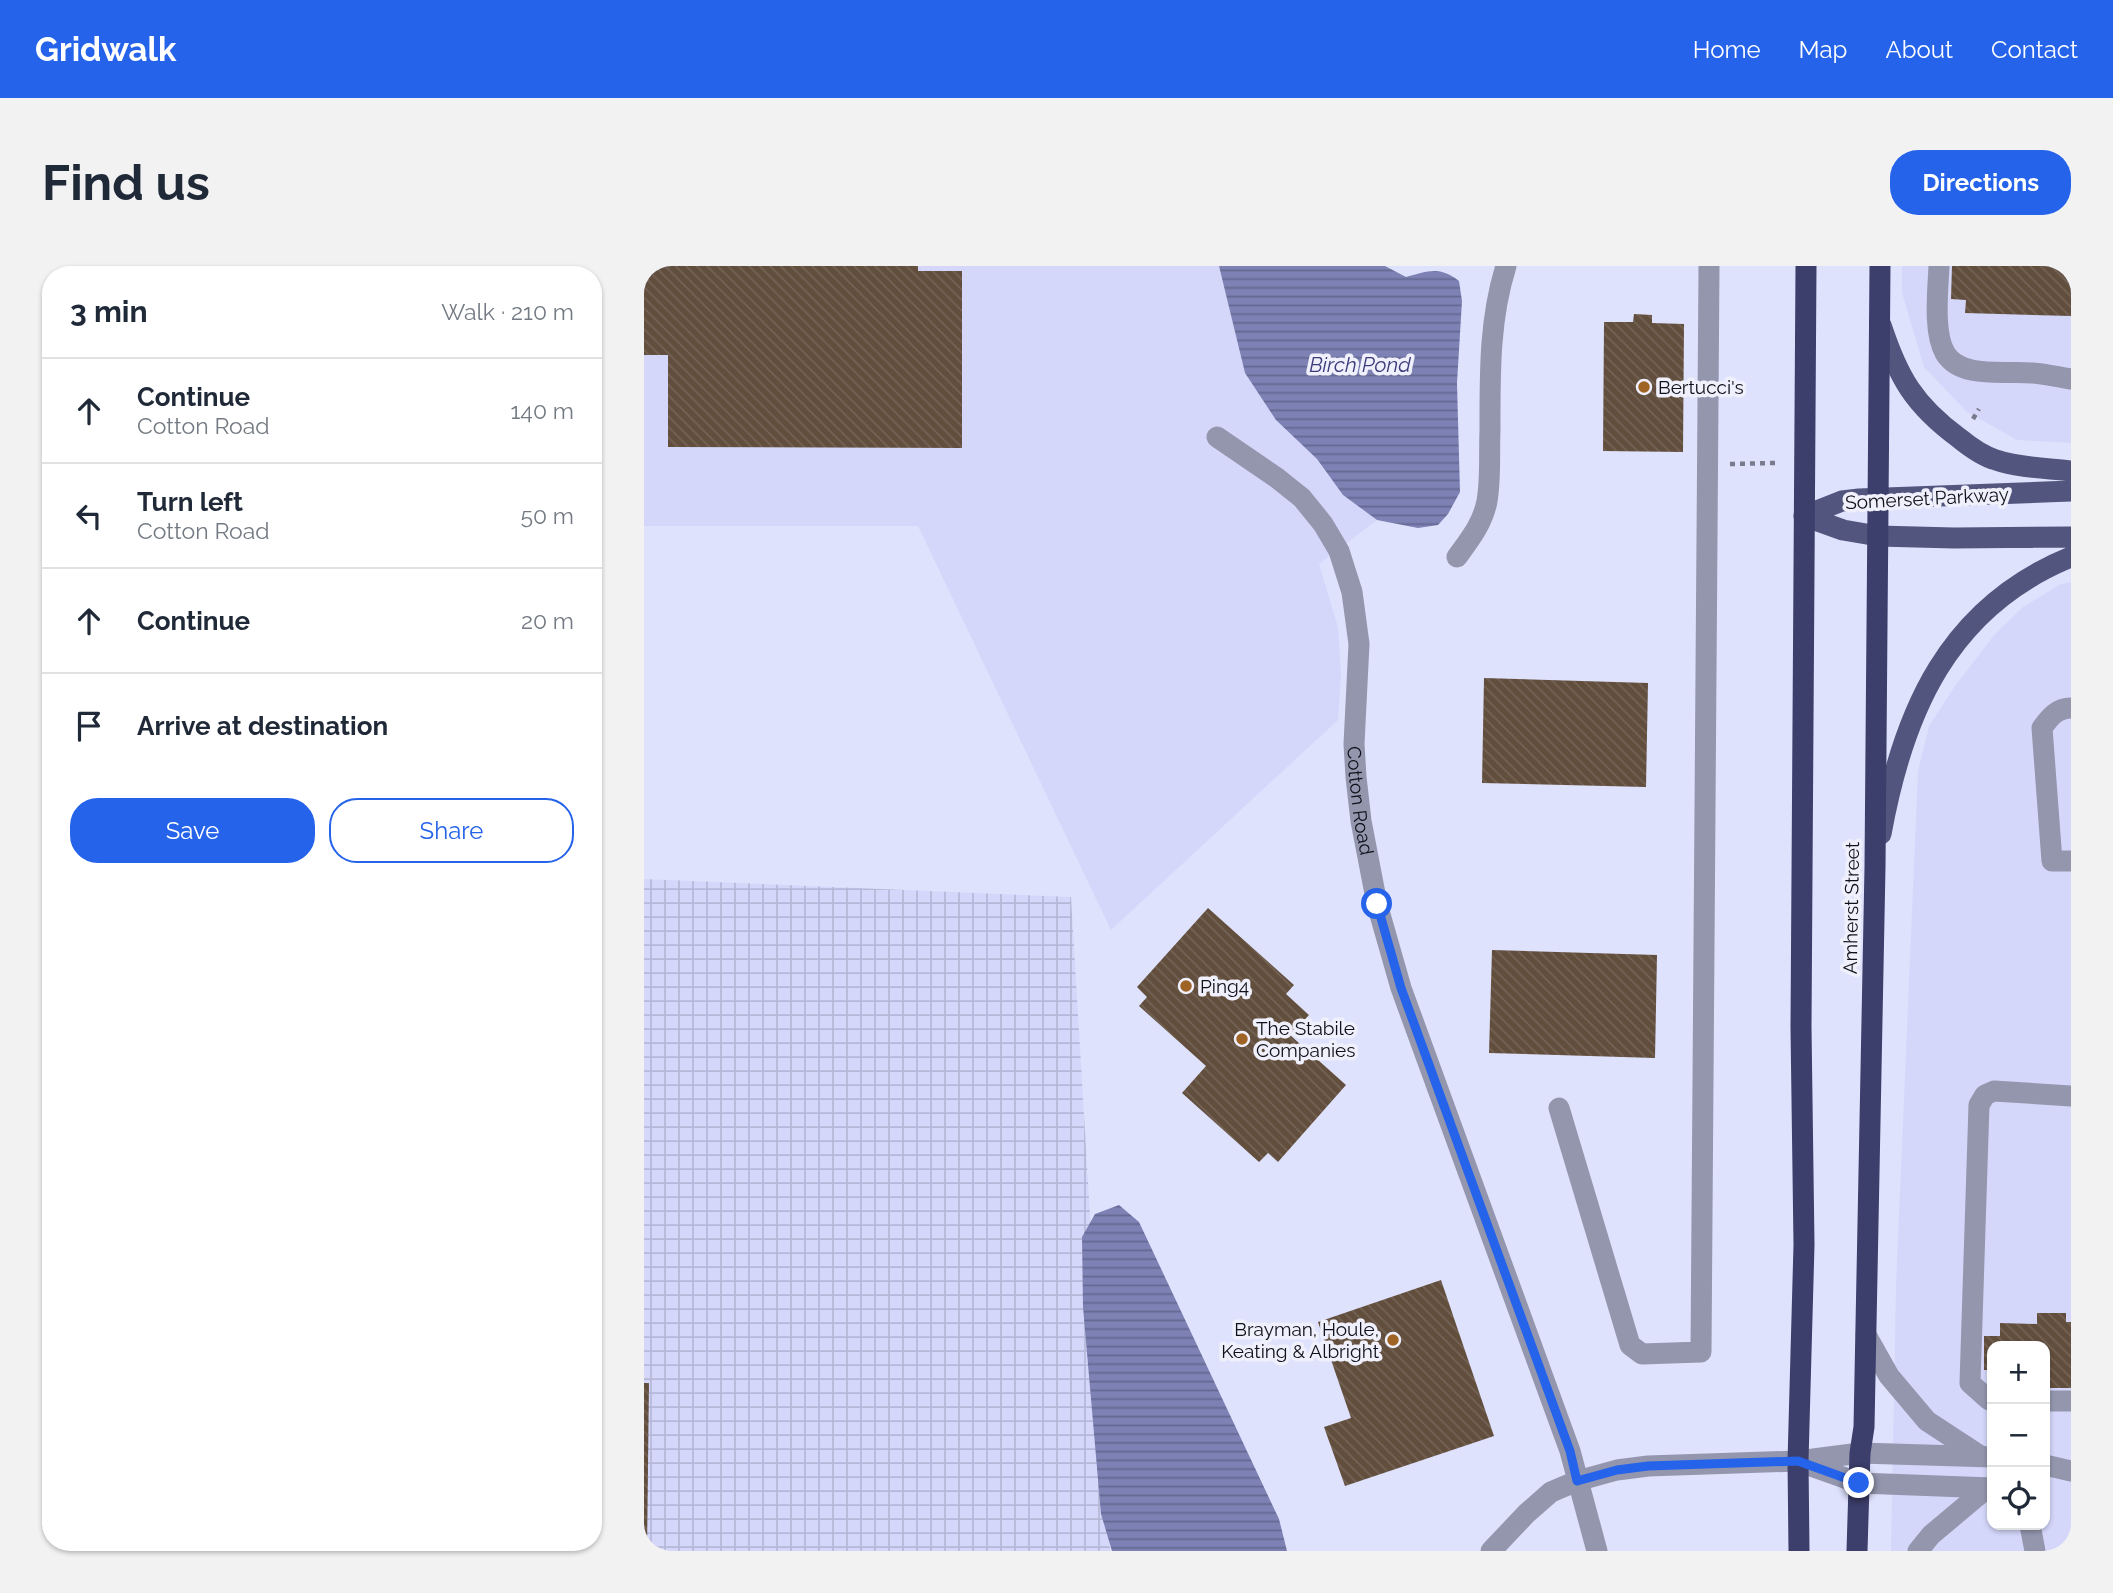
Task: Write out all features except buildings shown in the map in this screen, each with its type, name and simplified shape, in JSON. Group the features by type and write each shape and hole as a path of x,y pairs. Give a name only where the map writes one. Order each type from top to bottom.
{"highway":[{"path":"1799,1551 1798,1461 1804,1245 1801,1027 1806,266"},
{"name":"Amherst Street","path":"1857,1551 1860,1453 1864,1427 1875,867 1880,266"}],"main road":[{"path":"1880,321 1903,379 1920,405 1946,429 1977,452 1994,460 2027,467 2071,471"},
{"name":"Somerset Parkway","path":"1804,516 1842,501 2071,491"},
{"name":"Somerset Parkway","path":"1804,516 1843,530 1878,536 2071,537"},
{"path":"1875,867 1900,748 1928,684 1954,647 1996,601 2026,580 2071,557"}],"street":[{"path":"1457,557 1478,528 1487,502 1490,344 1506,266"},
{"path":"1559,1108 1630,1345 1642,1354 1701,1352 1709,266"},
{"path":"1939,266 1940,334 1945,354 1958,366 1971,370 2034,373 2071,379"},
{"name":"Cotton Road","path":"1217,437 1302,498 1323,524 1339,551 1352,592 1359,644 1354,744 1356,778 1377,904 1401,988 1570,1451 1591,1549"},
{"path":"2071,708 2062,708 2049,718 2042,728 2052,861 2071,861"},
{"path":"1987,1398 1970,1383 1979,1105 1985,1095 1994,1091 2071,1096"},
{"path":"1866,1335 1889,1376 1927,1421 1986,1456"},
{"path":"2050,1401 2071,1401"},
{"path":"1490,1551 1551,1492 1577,1481 1617,1470 1648,1466 1798,1461 1860,1453 1986,1456"},
{"path":"1798,1461 1859,1483 1987,1488"},
{"path":"1918,1551 1931,1535 1987,1490"},
{"path":"2032,1530 2035,1551"}],"path":[{"path":"1973,420 1979,409"},
{"path":"1707,472 1724,464 1774,463"}],"shaded area":[{"path":"644,266 1219,266 1245,373 1276,420 1317,459 1343,495 1377,520 1319,564 1338,627 1341,675 1338,720 1111,930 918,526 644,526"},
{"path":"1902,266 2071,266 2071,443 2017,440 1967,412 1924,367 1902,293"},
{"path":"2071,582 2071,1551 1891,1551 1896,1286 1918,771 1929,726 1955,686 1995,634 2023,607 2061,584"},
{"path":"644,879 1071,897 1110,1551 644,1551"}],"water":[{"name":"Birch Pond","path":"1219,266 1385,266 1406,277 1440,272 1459,281 1462,301 1457,383 1460,492 1448,514 1438,525 1418,528 1377,520 1343,495 1317,459 1276,420 1245,373"},
{"path":"1119,1205 1139,1222 1279,1519 1287,1551 1112,1551 1101,1514 1083,1307 1082,1237 1095,1214"}],"place":[{"name":"Bertucci's","path":"1644,387"},
{"name":"Ping4","path":"1186,986"},
{"name":"The Stabile Companies","path":"1242,1039"},
{"name":"Brayman, Houle, Keating & Albright","path":"1393,1340"}],"route":[{"path":"1377,904 1401,988 1570,1451 1577,1481 1617,1470 1648,1466 1798,1461 1859,1483"}]}
